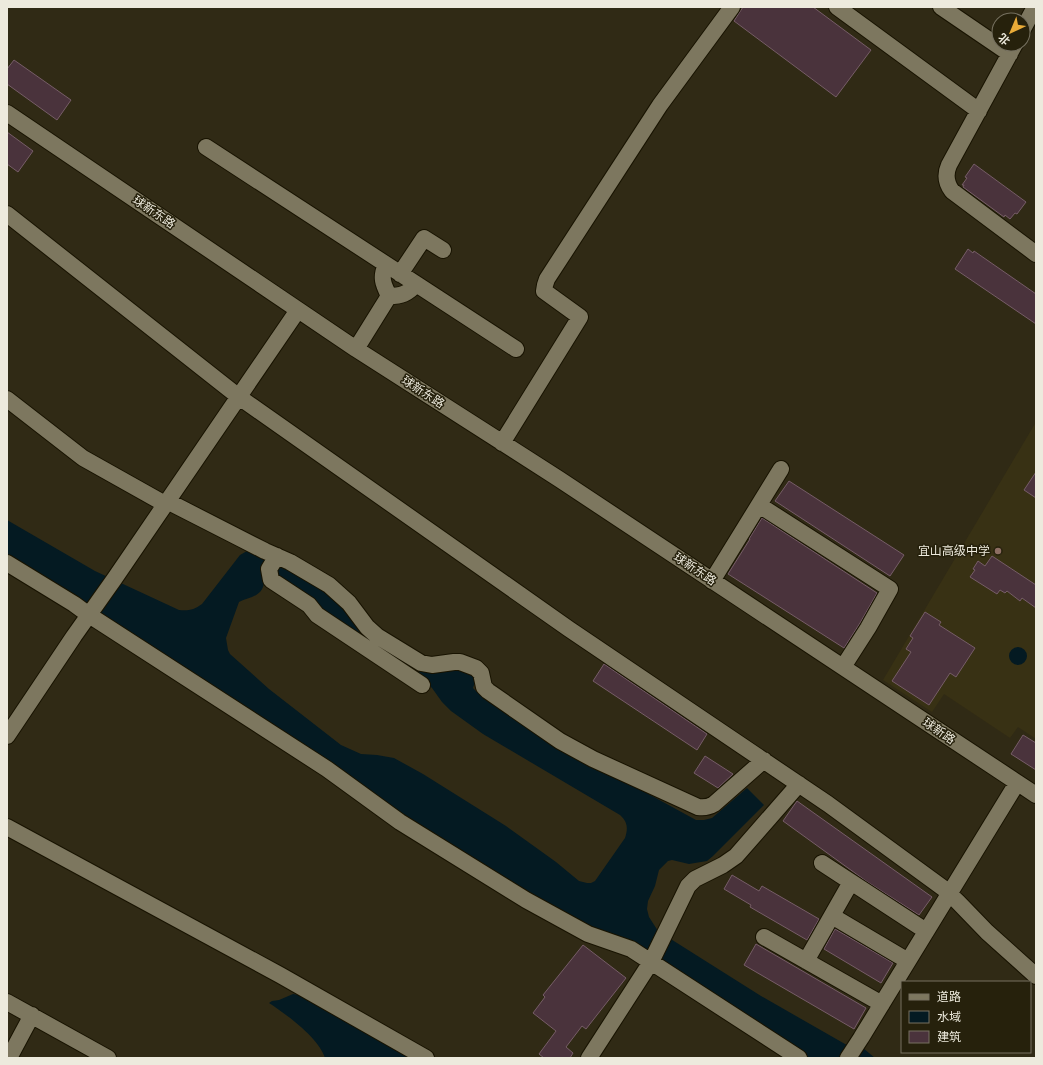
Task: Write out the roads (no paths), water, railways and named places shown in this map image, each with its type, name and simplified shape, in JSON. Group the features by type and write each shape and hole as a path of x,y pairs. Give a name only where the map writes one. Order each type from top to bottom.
{"street":[{"path":"502,443 580,317 544,291 547,278 660,105 732,7"},
{"path":"837,7 978,112"},
{"path":"941,7 991,37"},
{"path":"1010,52 947,169 946,174 948,184 952,191 1036,254"},
{"name":"球新东路","path":"7,113 356,349 560,480 842,667"},
{"path":"206,147 516,349"},
{"path":"7,214 239,397 569,629 828,804 949,894 987,932 1036,976"},
{"path":"400,274 424,238 443,250"},
{"path":"386,265 383,282 389,296"},
{"path":"389,296 399,296 412,289 416,284"},
{"path":"356,349 389,296"},
{"path":"7,736 298,310"},
{"path":"7,399 83,458 273,562 297,566 329,585 349,603 367,627 377,636 421,663 432,665 460,662 476,668 481,673 484,687 488,691 560,741 593,759 698,807 705,808 714,804 764,760"},
{"path":"712,581 781,469"},
{"path":"759,505 890,589 868,628 842,667"},
{"path":"273,562 271,580 309,605 317,615 422,685"},
{"path":"7,563 91,613 327,769 400,822 526,900 588,934 631,949 652,960 799,1058"},
{"name":"球新路","path":"842,667 1036,796"},
{"path":"848,1058 1016,782"},
{"path":"589,1058 652,960 685,890 691,882 699,876 723,865 736,856 799,784"},
{"path":"7,827 267,967 426,1058"},
{"path":"822,863 926,931"},
{"path":"806,962 851,882"},
{"path":"832,916 908,961"},
{"path":"764,937 882,1004"},
{"path":"7,1002 108,1058"},
{"path":"10,1058 32,1015"}],"water":[{"path":"7,520 95,571 179,610 191,610 202,604 240,555 247,551 255,552 319,583 374,638 477,676 473,688 479,694 563,751 632,785 696,820 712,818 747,788 764,805 707,861 689,864 672,860 668,861 659,870 655,886 648,901 647,909 649,917 658,931 761,996 859,1052 863,1048 875,1058 808,1058 740,1014 602,932 568,917 390,809 111,622 98,611 7,556","holes":["277,574 339,624 423,679 451,711 483,734 620,815 625,820 627,826 625,838 595,881 591,883 579,881 556,862 506,826 423,774 394,758 361,754 341,745 269,689 230,654 228,650 226,638 239,602 258,594 263,588 264,583"]},
{"path":"1014,647 1022,647 1027,652 1025,663 1022,665 1014,665 1009,660 1009,652"},
{"path":"293,994 304,996 409,1058 325,1058 322,1050 301,1027 269,1003"}],"place":[{"name":"宜山高级中学","path":"998,551"}]}
